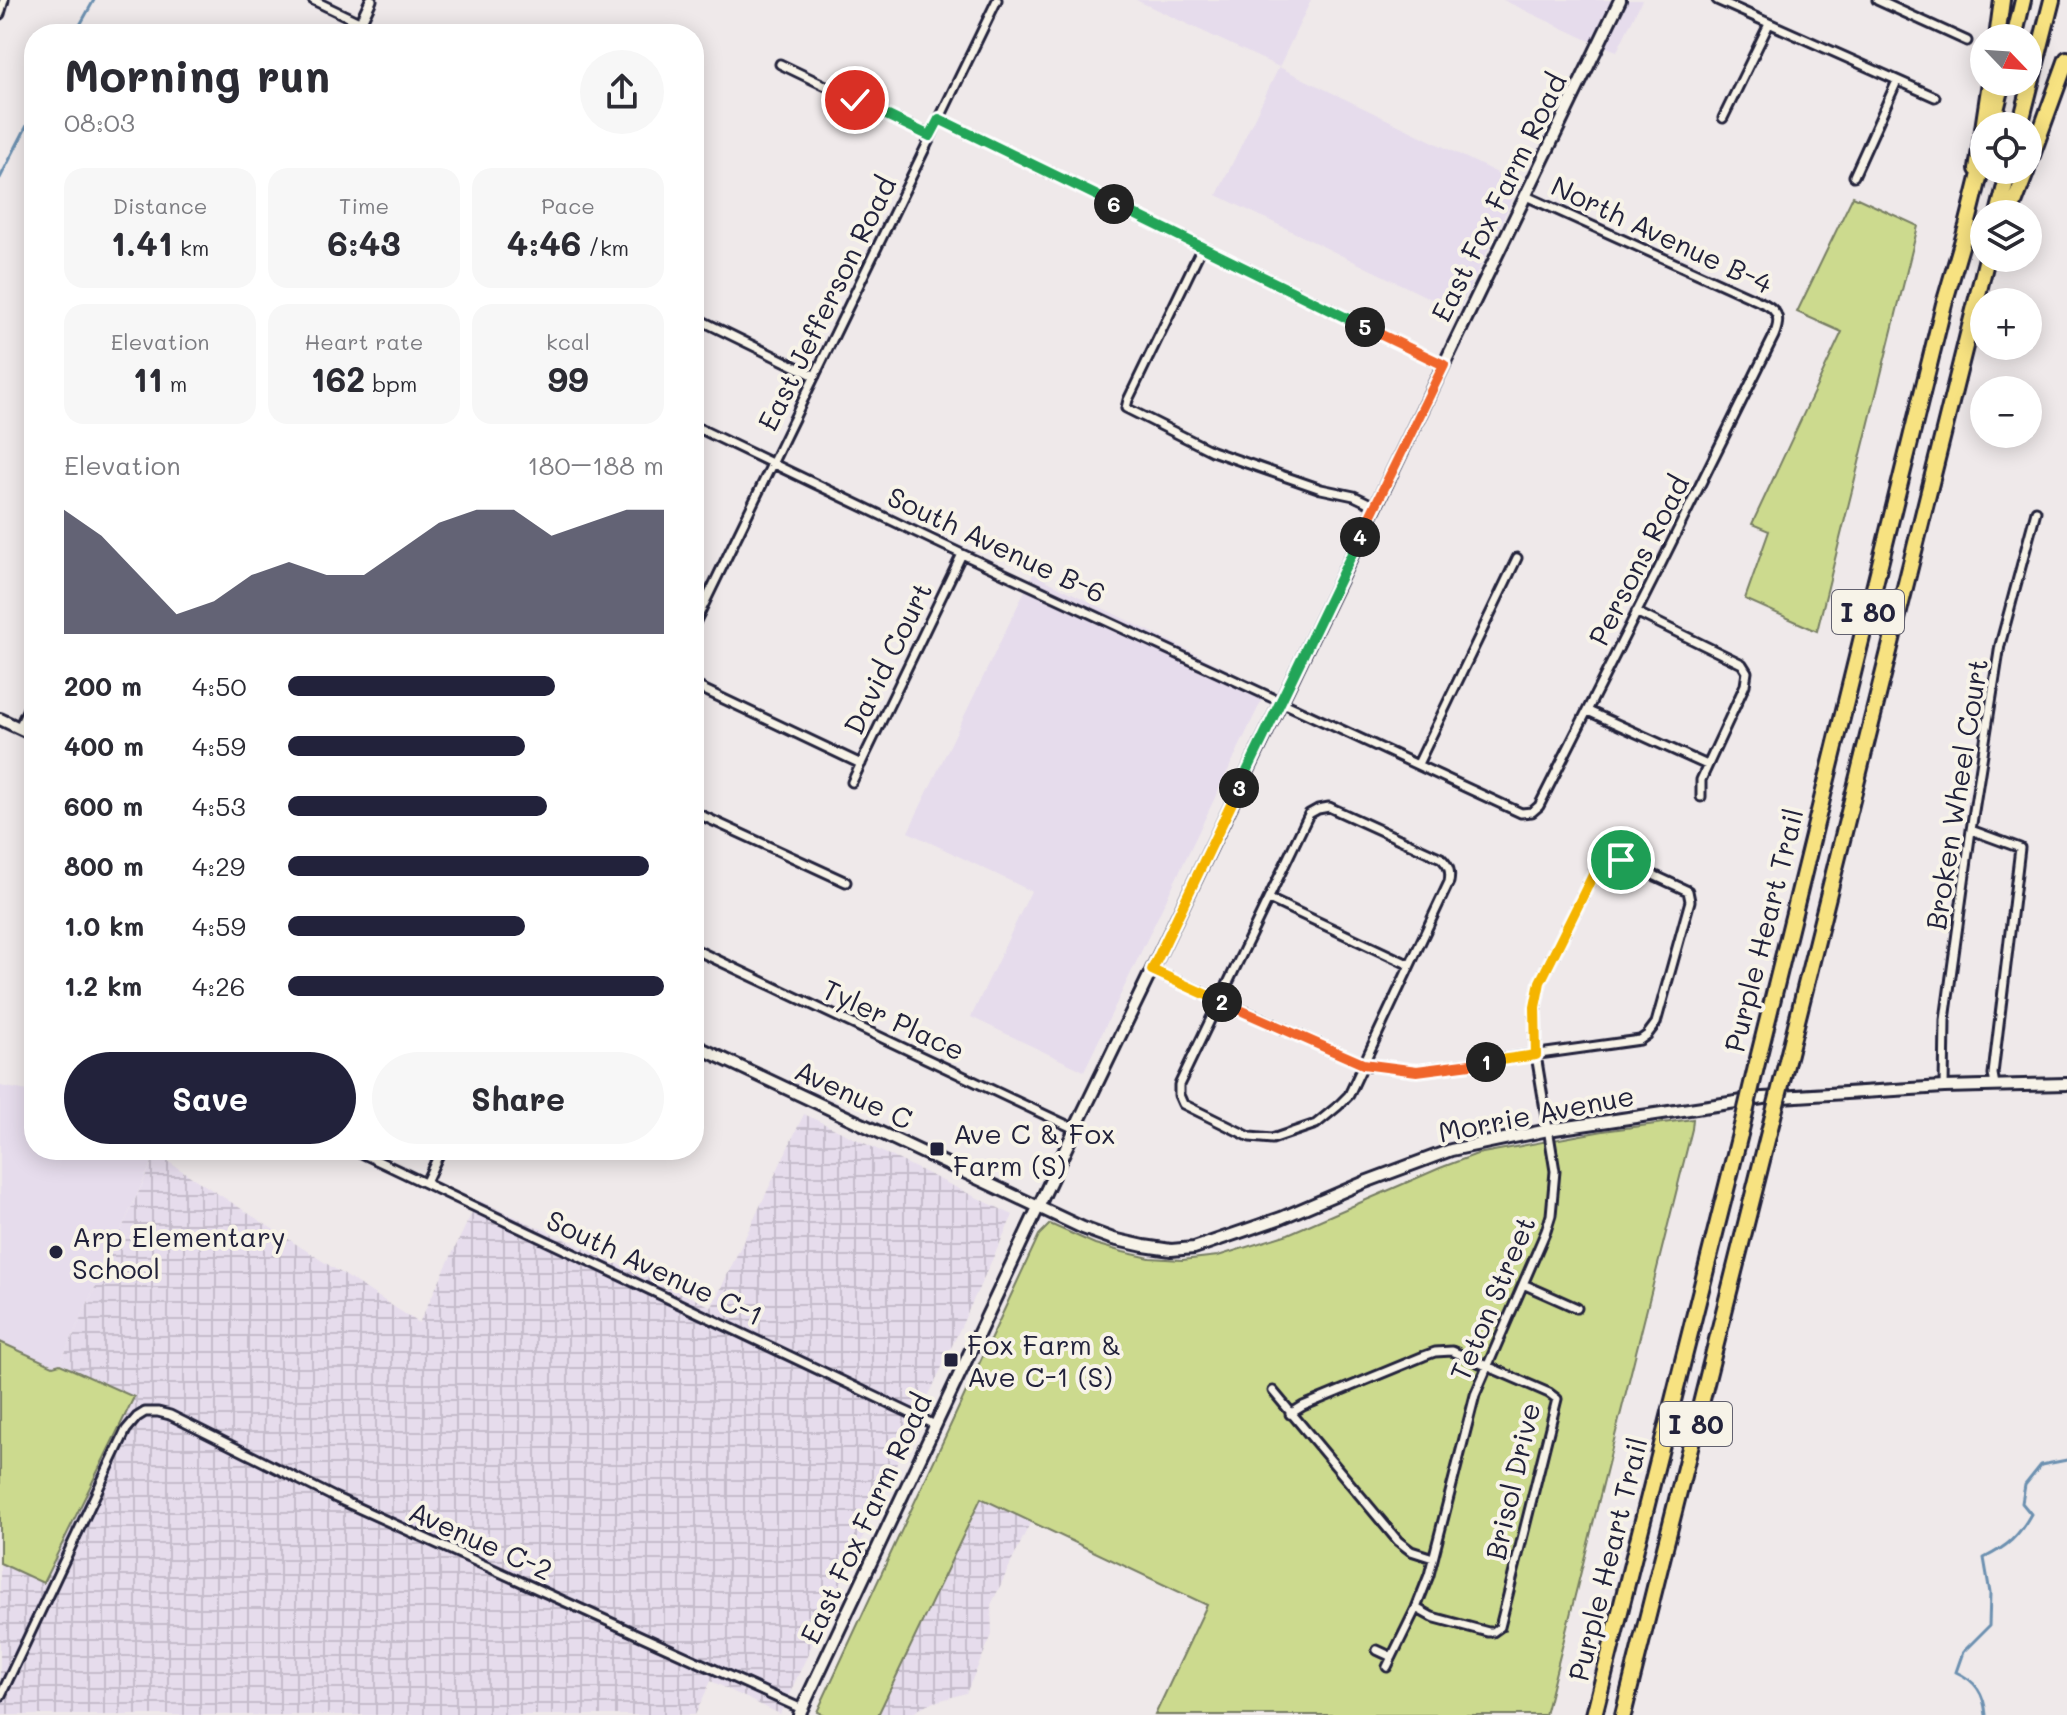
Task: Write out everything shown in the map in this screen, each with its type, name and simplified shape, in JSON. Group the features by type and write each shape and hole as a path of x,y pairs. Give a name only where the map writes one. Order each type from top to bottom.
{"highway":[{"path":"1999,24 2002,0"},
{"path":"2017,24 2023,0"},
{"path":"2024,112 2052,0"},
{"path":"2042,127 2067,59"},
{"path":"1967,226 1988,96"},
{"name":"Purple Heart Trail","path":"1594,1715 1944,304 1978,184"},
{"name":"Purple Heart Trail","path":"1623,1715 1984,272"},
{"path":"1960,374 1991,272"}],"main road":[{"name":"East Fox Farm Road","path":"800,1712 1075,1129 1620,0"},
{"path":"0,719 24,730"},
{"name":"Avenue C","path":"704,1050 1038,1208"},
{"name":"Morrie Avenue","path":"1038,1208 1113,1239 1171,1250 1194,1248 1281,1218 1451,1150 1548,1130 1763,1098 1944,1087 2067,1084"}],"street":[{"path":"0,14 4,0"},
{"path":"313,0 360,23 371,0"},
{"name":"East Jefferson Road","path":"704,605 997,0"},
{"path":"1717,0 1935,97"},
{"path":"1877,0 1967,41"},
{"path":"1723,118 1769,24"},
{"path":"780,64 930,136"},
{"path":"1854,176 1897,81"},
{"path":"939,119 1444,365"},
{"name":"North Avenue B-4","path":"1526,196 1765,304 1778,314"},
{"path":"1202,247 1126,408 1212,451 1321,489 1354,496 1375,506"},
{"name":"Persons Road","path":"1521,813 1532,812 1539,806 1588,711 1774,336 1778,314"},
{"path":"704,322 815,376"},
{"name":"South Avenue B-6","path":"704,430 962,554 1521,813"},
{"name":"Broken Wheel Court","path":"1944,1087 1945,1020 2000,645 2036,511"},
{"name":"David Court","path":"852,782 962,554"},
{"path":"1418,764 1517,558"},
{"path":"1636,612 1742,664 1747,672 1745,685 1701,780 1701,797"},
{"path":"704,690 861,764"},
{"path":"1588,711 1707,765"},
{"path":"20,728 24,719"},
{"path":"1329,807 1441,858 1451,871 1449,882 1349,1095 1316,1124 1272,1139 1250,1137 1183,1104 1179,1095 1179,1085 1269,899 1309,814 1329,807"},
{"path":"704,817 846,882"},
{"path":"1971,830 2020,848 1993,1074 1995,1085"},
{"name":"Teton Street","path":"1387,1667 1416,1608 1433,1558 1473,1403 1551,1215 1555,1171 1536,1055 1535,1007 1540,982 1597,867 1611,859 1621,860 1688,891 1690,901 1656,1023 1647,1035 1640,1040 1536,1055"},
{"path":"1269,899 1410,965"},
{"name":"Tyler Place","path":"704,954 1075,1129"},
{"path":"1152,970 1363,1064 1417,1071 1536,1055"},
{"name":"South Avenue C-1","path":"381,1160 935,1425"},
{"path":"426,1182 436,1160"},
{"path":"1523,1284 1577,1308"},
{"name":"Brisol Drive","path":"1290,1414 1435,1352 1452,1351 1557,1399 1500,1627 1488,1632 1432,1617 1416,1608"},
{"path":"1273,1391 1398,1541 1411,1551 1433,1558"},
{"name":"Avenue C-2","path":"0,1697 126,1430 145,1412 158,1412 184,1421 334,1497 800,1712"},
{"path":"1377,1650 1392,1657"}],"shaded area":[{"path":"1136,0 1311,0 1279,67"},
{"path":"1503,0 1642,0 1617,51"},
{"path":"1279,67 1520,184 1458,312 1217,195"},
{"path":"1033,574 1267,689 1084,1071 971,1017 1031,891 908,832"},
{"name":"Arp Elementary School","path":"0,1086 24,1090 24,1160 152,1162 60,1364 53,1367 0,1342"},
{"path":"804,1114 1013,1215 780,1714 711,1681 695,1715 0,1715 0,1563 44,1582 134,1397 60,1364 153,1160 165,1160 419,1323 478,1200 712,1307"},
{"path":"981,1498 1031,1521 991,1605 992,1635 966,1693 927,1704 910,1715 878,1715"}],"green space":[{"path":"1853,196 1918,226 1817,631 1745,599 1769,531 1752,524 1842,332 1797,312"},
{"path":"1693,1119 1545,1715 1155,1715 1207,1605 981,1498 878,1715 824,1715 817,1712 1039,1235 1050,1224 1095,1244 1150,1258 1182,1260 1218,1256 1288,1234 1477,1154 1603,1131"},
{"path":"0,1342 53,1366 60,1364 134,1397 43,1583 0,1563"}],"waterway":[{"path":"81,24 94,0"},
{"path":"0,178 24,131"},
{"path":"1986,1715 1978,1689 1969,1679 1956,1672 1963,1652 1989,1626 1990,1593 1984,1558 2012,1540 2031,1514 2022,1503 2025,1485 2041,1465 2067,1460"}],"place":[{"name":"Ave C & Fox Farm (S)","path":"937,1149"},
{"name":"Arp Elementary School","path":"56,1252"},
{"name":"Fox Farm & Ave C-1 (S)","path":"951,1360"}],"route":[{"path":"855,100 930,136 939,119 1444,365 1152,970 1363,1064 1417,1071 1536,1055 1535,1007 1540,982 1597,867 1611,859 1621,860"}]}
